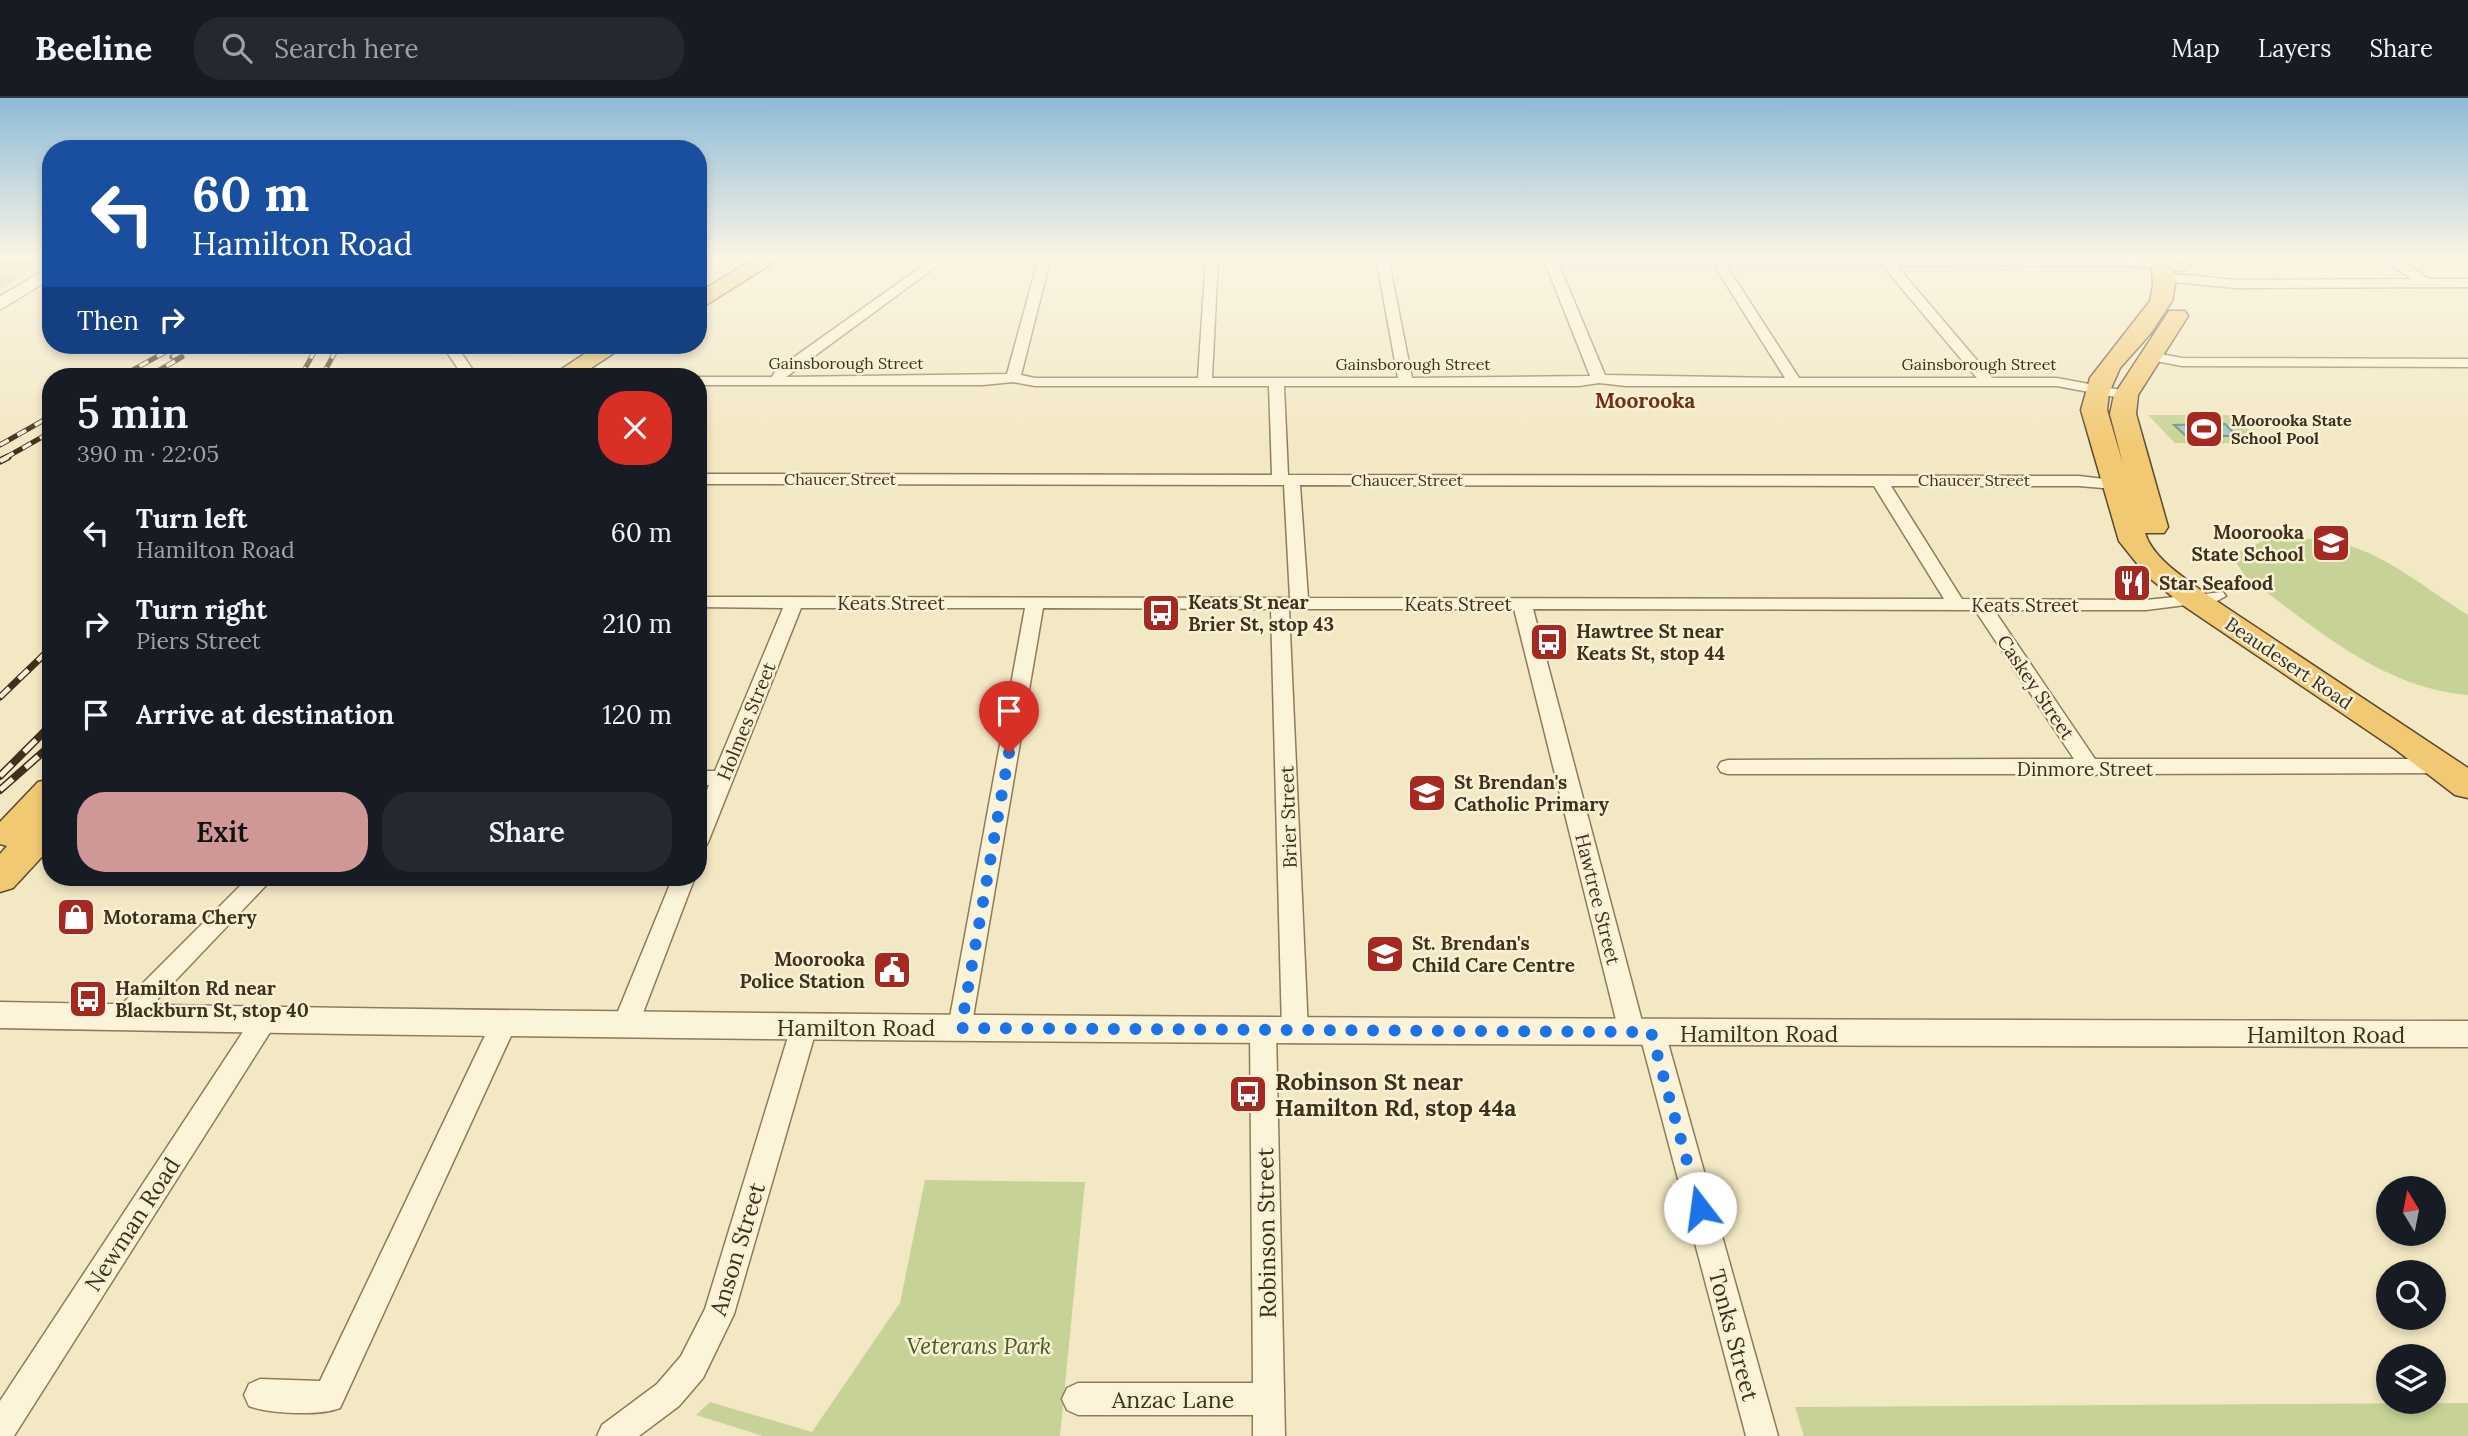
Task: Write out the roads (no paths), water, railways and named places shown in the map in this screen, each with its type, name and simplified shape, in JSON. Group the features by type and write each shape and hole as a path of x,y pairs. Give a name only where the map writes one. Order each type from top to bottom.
{"highway":[{"path":"2096,388 2147,319"},
{"path":"2126,396 2175,319"},
{"path":"576,368 599,354"},
{"path":"596,368 618,354"},
{"name":"Beaudesert Road","path":"2096,388 2094,410 2115,484 2133,541 2144,556 2455,763 2468,786"},
{"name":"Beaudesert Road","path":"2126,396 2123,414 2126,433 2158,538 2206,598"},
{"path":"0,845 42,801"},
{"path":"0,878 42,833"}],"street":[{"path":"777,381 781,373 856,319"},
{"path":"1013,378 1028,319"},
{"path":"1205,381 1208,319"},
{"path":"1394,319 1406,382"},
{"path":"1575,319 1599,379"},
{"path":"1755,319 1794,381"},
{"path":"1935,319 1988,382"},
{"path":"2150,356 2182,362 2468,363"},
{"name":"Gainsborough Street","path":"707,381 983,381 1013,378 1035,382 1579,382 1599,379 1626,382 2057,382 2126,396"},
{"name":"Brier Street","path":"1276,382 1286,480 1295,1031"},
{"name":"Chaucer Street","path":"707,480 1879,480 2079,481 2115,484"},
{"path":"1879,480 1957,605"},
{"name":"Keats Street","path":"707,602 2146,605 2206,598"},
{"name":"Holmes Street","path":"707,818 794,602"},
{"path":"961,1028 1035,604"},
{"name":"Hawtree Street","path":"1522,604 1642,1032"},
{"name":"Caskey Street","path":"1981,605 2091,769"},
{"name":"Dinmore Street","path":"1728,768 2091,769 2455,763"},
{"path":"707,779 723,778"},
{"path":"125,1017 254,886"},
{"path":"625,1026 680,886"},
{"name":"Hamilton Road","path":"0,1015 503,1025 1263,1031 2468,1034"},
{"name":"Newman Road","path":"0,1429 265,1019"},
{"path":"260,1395 329,1396 503,1025"},
{"name":"Anson Street","path":"613,1436 668,1395 692,1367 719,1314 804,1027"},
{"name":"Robinson Street","path":"1263,1031 1269,1436"},
{"name":"Tonks Street","path":"1642,1032 1762,1436"},
{"name":"Anzac Lane","path":"1078,1399 1268,1399"}],"water":[{"path":"2225,424 2237,436 2186,436 2174,425"}],"railway":[{"path":"136,368 162,354"},
{"path":"172,357 178,354"},
{"path":"305,368 313,354"},
{"path":"326,368 334,354"},
{"path":"163,368 182,357"},
{"path":"0,445 42,421"},
{"path":"5,458 42,437"},
{"path":"0,461 8,457"},
{"path":"0,697 42,657"},
{"path":"0,776 42,734"},
{"path":"0,790 42,753"}],"place":[{"name":"Moorooka State School Pool","path":"2204,429"},
{"name":"Moorooka State School","path":"2331,543"},
{"name":"Star Seafood","path":"2132,583"},
{"name":"Keats St near Brier St, stop 43","path":"1161,613"},
{"name":"Hawtree St near Keats St, stop 44","path":"1549,642"},
{"name":"St Brendan's Catholic Primary","path":"1427,793"},
{"name":"Motorama Chery","path":"76,917"},
{"name":"St. Brendan's Child Care Centre","path":"1385,954"},
{"name":"Moorooka Police Station","path":"892,970"},
{"name":"Hamilton Rd near Blackburn St, stop 40","path":"88,999"},
{"name":"Robinson St near Hamilton Rd, stop 44a","path":"1248,1094"}],"district":[{"name":"Moorooka","path":"1645,400"}],"park label":[{"name":"Veterans Park","path":"979,1345"}]}
